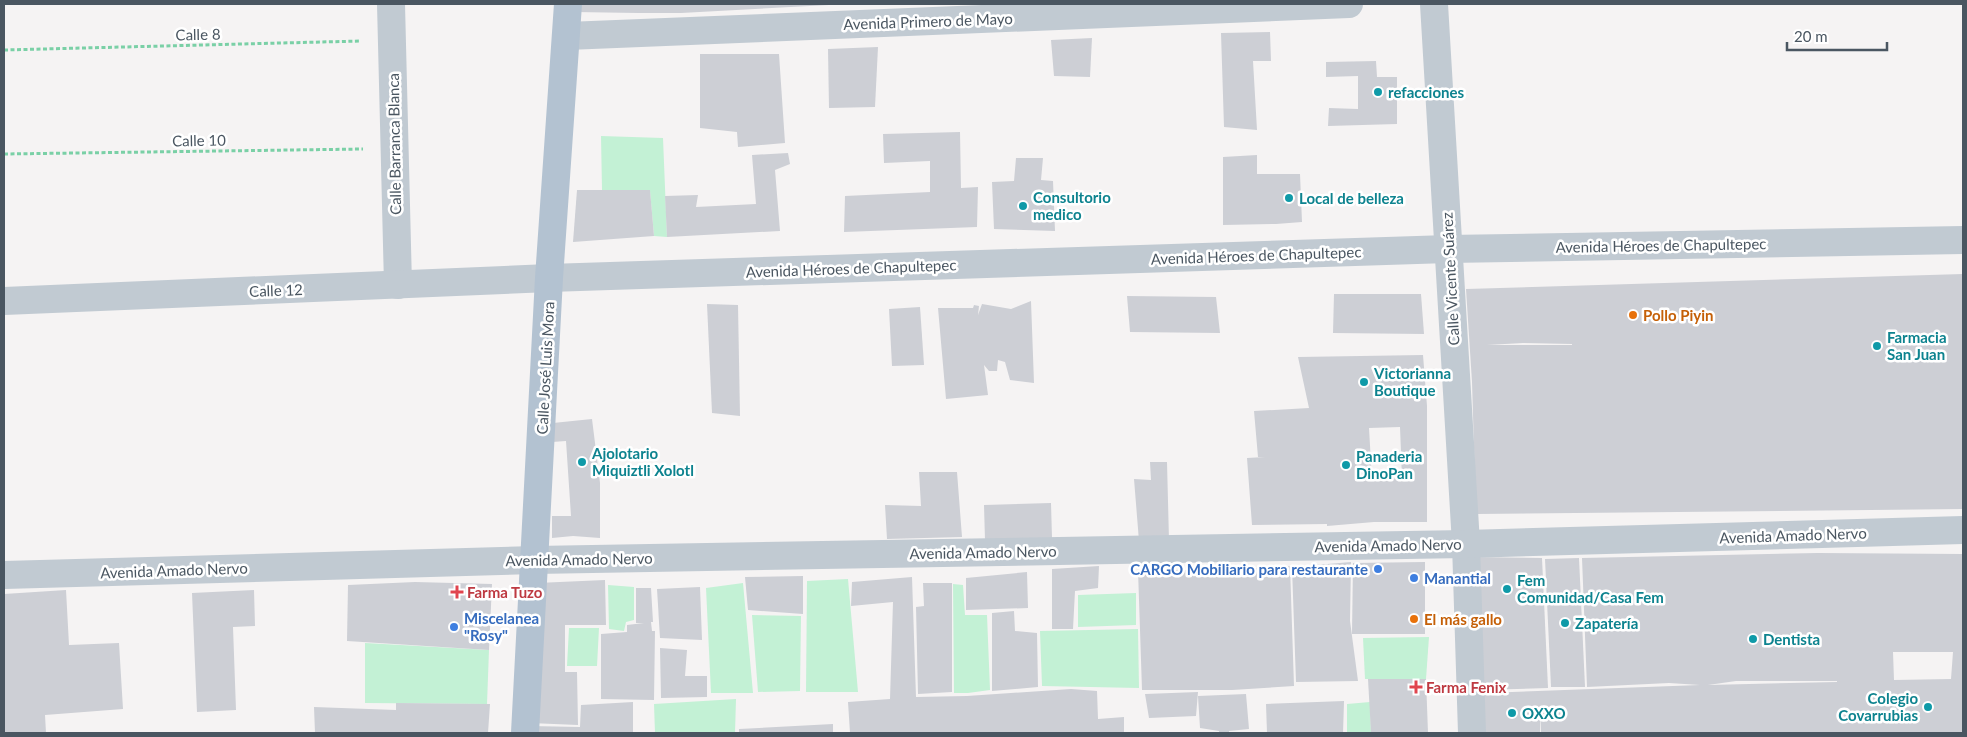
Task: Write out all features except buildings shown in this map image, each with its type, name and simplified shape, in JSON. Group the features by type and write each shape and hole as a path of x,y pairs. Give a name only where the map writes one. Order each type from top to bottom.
{"main road":[{"name":"Calle José Luis Mora","path":"525,733 549,278 568,4"}],"street":[{"name":"Calle Barranca Blanca","path":"391,4 398,285"},
{"name":"Avenida Primero de Mayo","path":"567,36 1349,4"},
{"name":"Calle Vicente Suárez","path":"1434,4 1466,544 1472,733"},
{"name":"Avenida Héroes de Chapultepec","path":"549,278 1448,249 1963,240"},
{"name":"Calle 12","path":"4,301 549,278"},
{"name":"Avenida Amado Nervo","path":"4,575 535,560 1466,544 1963,530"}],"path":[{"name":"Calle 8","path":"4,50 392,40"},
{"name":"Calle 10","path":"4,154 394,148"}],"green space":[{"path":"601,136 663,138 667,237 654,236 650,191 602,190"},
{"path":"848,579 858,692 806,692 807,581"},
{"path":"743,583 753,693 711,693 706,588"},
{"path":"953,584 963,585 965,615 987,615 990,690 954,693"},
{"path":"608,585 634,587 634,620 626,622 624,631 609,629"},
{"path":"1136,593 1136,625 1078,627 1078,595"},
{"path":"752,615 801,616 800,691 758,692"},
{"path":"569,628 599,628 597,666 567,666"},
{"path":"1138,629 1139,688 1042,686 1040,631"},
{"path":"1429,637 1426,679 1365,679 1363,638"},
{"path":"365,643 489,650 487,704 365,703"},
{"path":"736,699 735,733 655,733 654,704"},
{"path":"1370,702 1371,733 1347,733 1347,704"}],"place":[{"name":"refacciones","path":"1378,92"},
{"name":"Local de belleza","path":"1289,198"},
{"name":"Consultorio medico","path":"1023,206"},
{"name":"Pollo Piyin","path":"1633,315"},
{"name":"Farmacia San Juan","path":"1877,346"},
{"name":"Victorianna Boutique","path":"1364,382"},
{"name":"Ajolotario Miquiztli Xolotl","path":"582,462"},
{"name":"Panaderia DinoPan","path":"1346,465"},
{"name":"CARGO Mobiliario para restaurante","path":"1378,569"},
{"name":"Manantial","path":"1414,578"},
{"name":"Fem Comunidad/Casa Fem","path":"1507,589"},
{"name":"Farma Tuzo","path":"457,592"},
{"name":"El más gallo","path":"1414,619"},
{"name":"Zapatería","path":"1565,623"},
{"name":"Miscelanea \"Rosy\"","path":"454,627"},
{"name":"Dentista","path":"1753,639"},
{"name":"Farma Fenix","path":"1416,687"},
{"name":"Colegio Covarrubias","path":"1928,707"},
{"name":"OXXO","path":"1512,713"}]}
